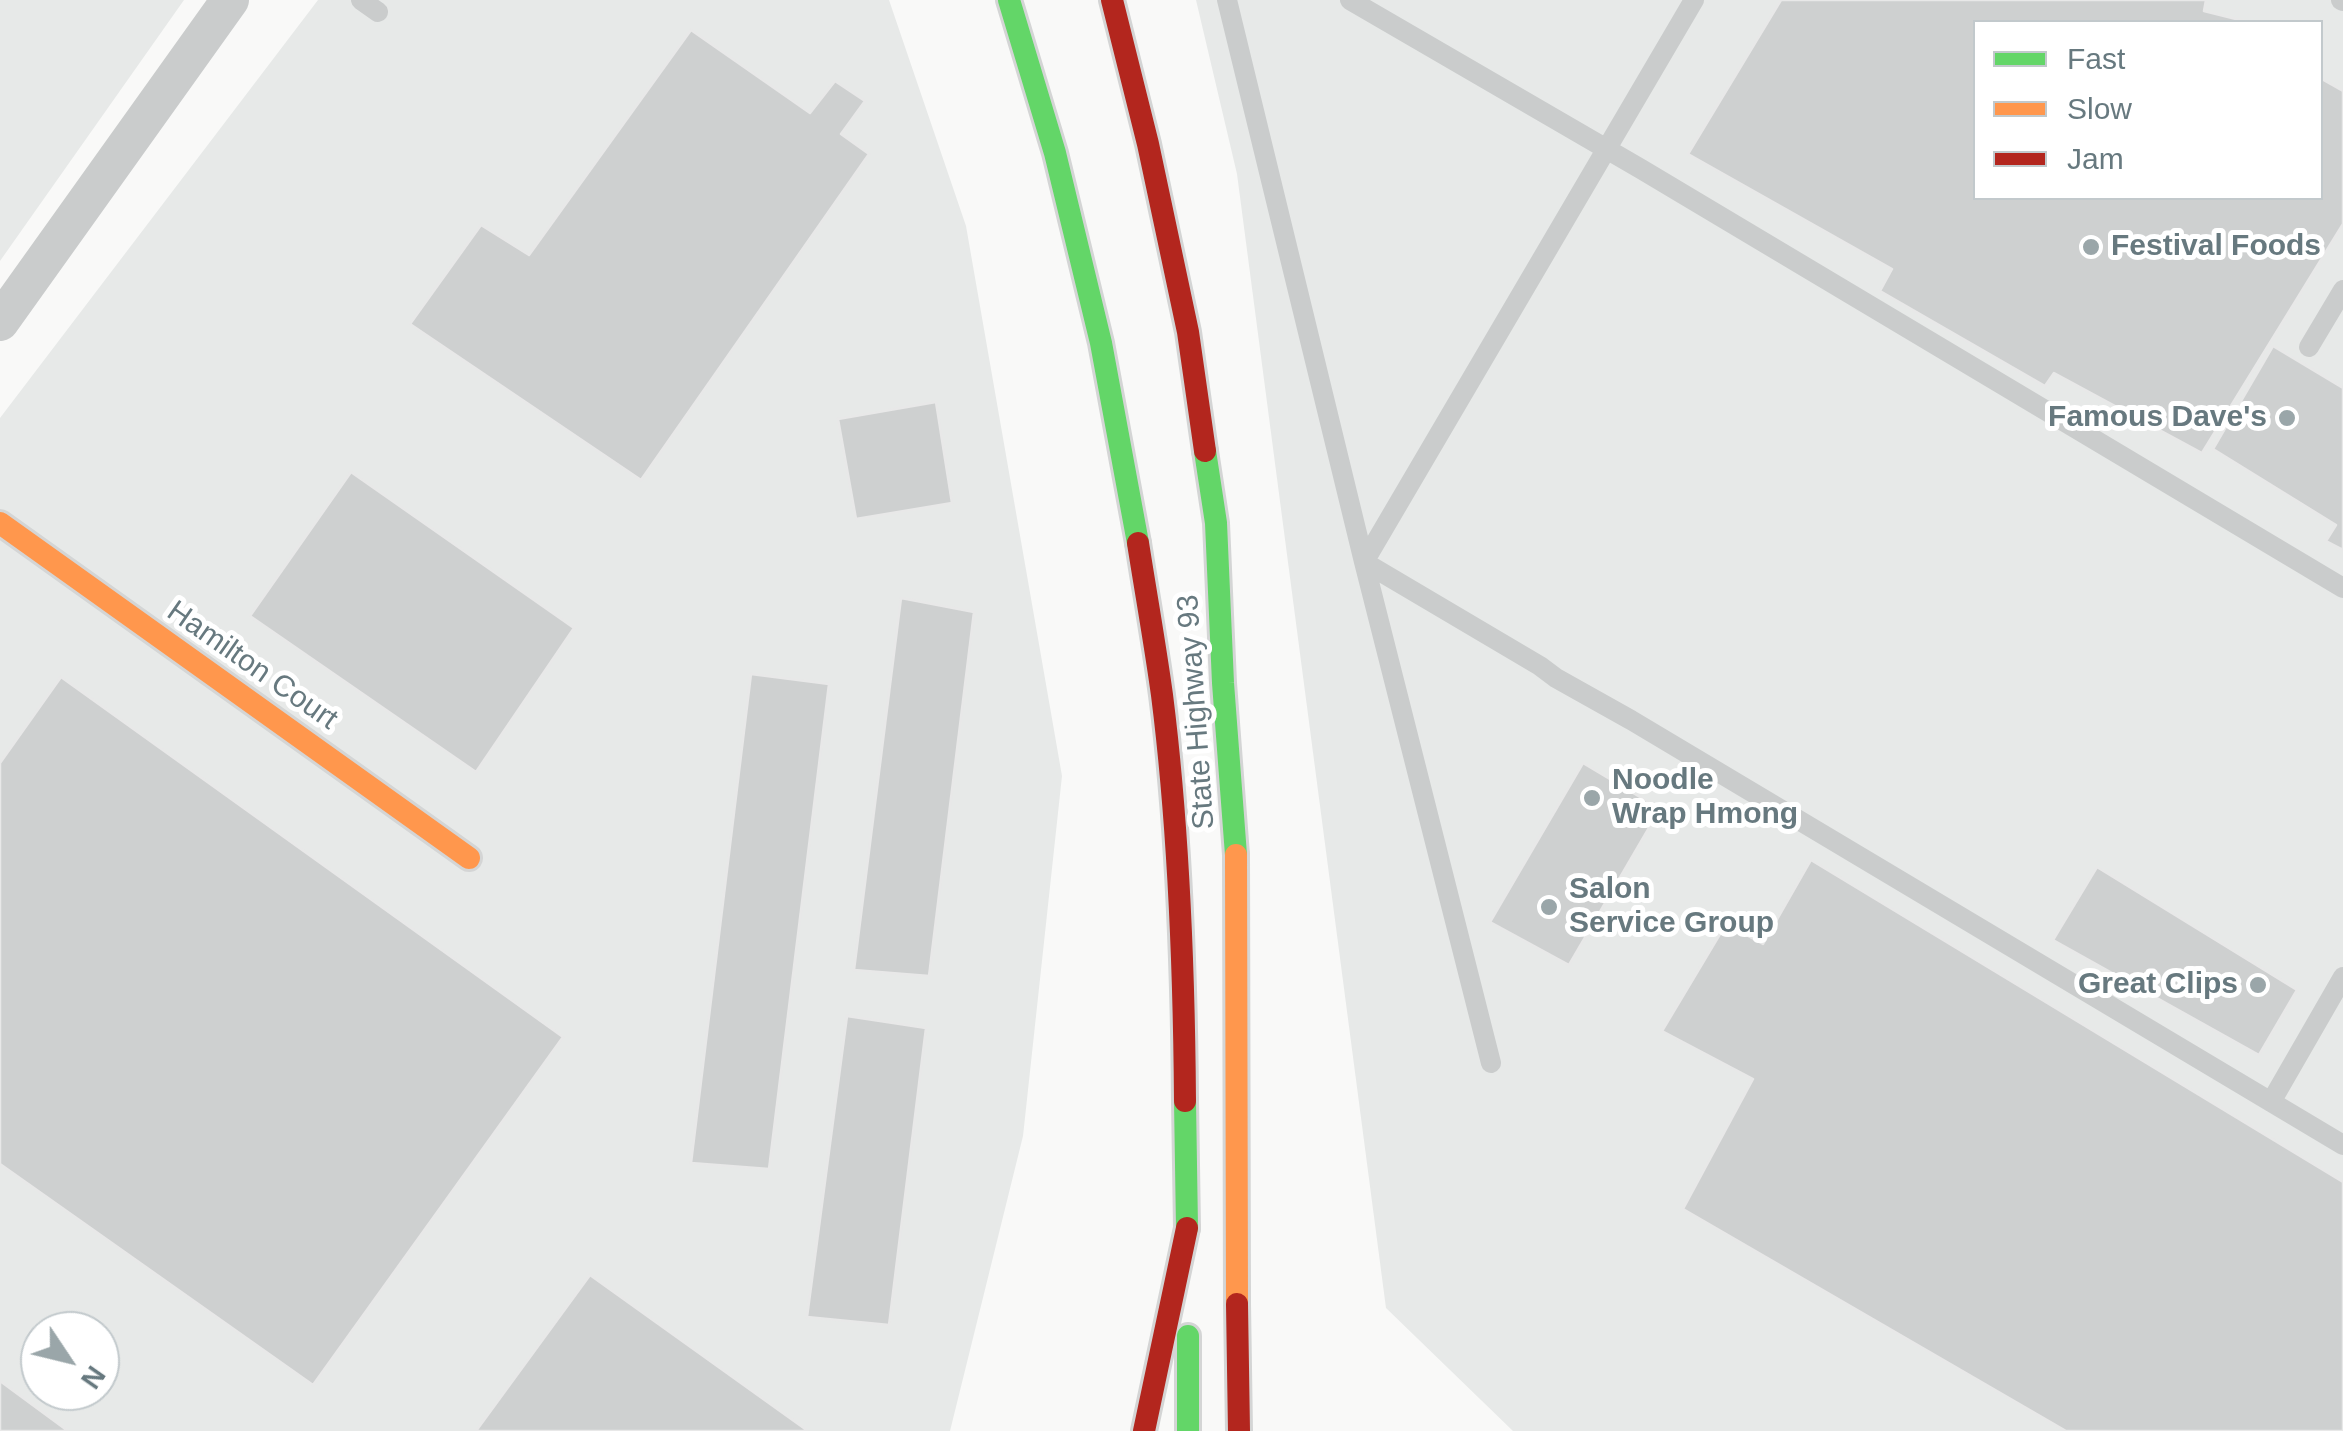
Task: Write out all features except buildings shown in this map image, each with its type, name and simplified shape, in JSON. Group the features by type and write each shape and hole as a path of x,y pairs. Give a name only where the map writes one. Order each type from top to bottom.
{"main road":[{"name":"State Highway 93","path":"1009,0 1055,152 1101,342 1162,698 1181,944 1188,1228"},
{"name":"State Highway 93","path":"1112,0 1188,332 1216,523 1237,868 1239,1431"},
{"name":"Hamilton Court","path":"0,524 469,858"},
{"path":"1144,1431 1188,1228"},
{"path":"1188,1228 1188,1431"}],"street":[{"path":"0,322 230,0"}],"lane":[{"path":"1227,0 1364,562 1492,1062"},
{"path":"1350,0 1607,148 2343,588"},
{"path":"1364,562 1694,0"},
{"path":"2310,347 2343,290"},
{"path":"1364,562 2343,1145"},
{"path":"2270,1102 2343,977"}],"shaded area":[{"path":"0,0 184,0 0,261"},
{"path":"318,0 889,0 966,226 1062,776 1023,1136 950,1431 0,1431 0,418"},
{"path":"1196,0 2343,0 2343,1431 1513,1431 1386,1308 1237,174"}],"traffic: fast":[{"path":"1009,0 1055,153 1101,343 1138,543"},
{"path":"1205,451 1216,523 1236,855"},
{"path":"1185,1101 1187,1228"},
{"path":"1188,1336 1188,1431"}],"traffic: slow":[{"path":"0,523 469,858"},
{"path":"1236,855 1237,1304"}],"traffic: jam":[{"path":"1112,0 1188,332 1205,451"},
{"path":"1138,543 1173,796 1185,1101"},
{"path":"1144,1431 1187,1228"},
{"path":"1237,1304 1239,1431"}],"place":[{"name":"Festival Foods","path":"2091,247"},
{"name":"Famous Dave's","path":"2287,418"},
{"name":"Noodle Wrap Hmong","path":"1592,798"},
{"name":"Salon Service Group","path":"1549,907"},
{"name":"Great Clips","path":"2258,985"}]}
